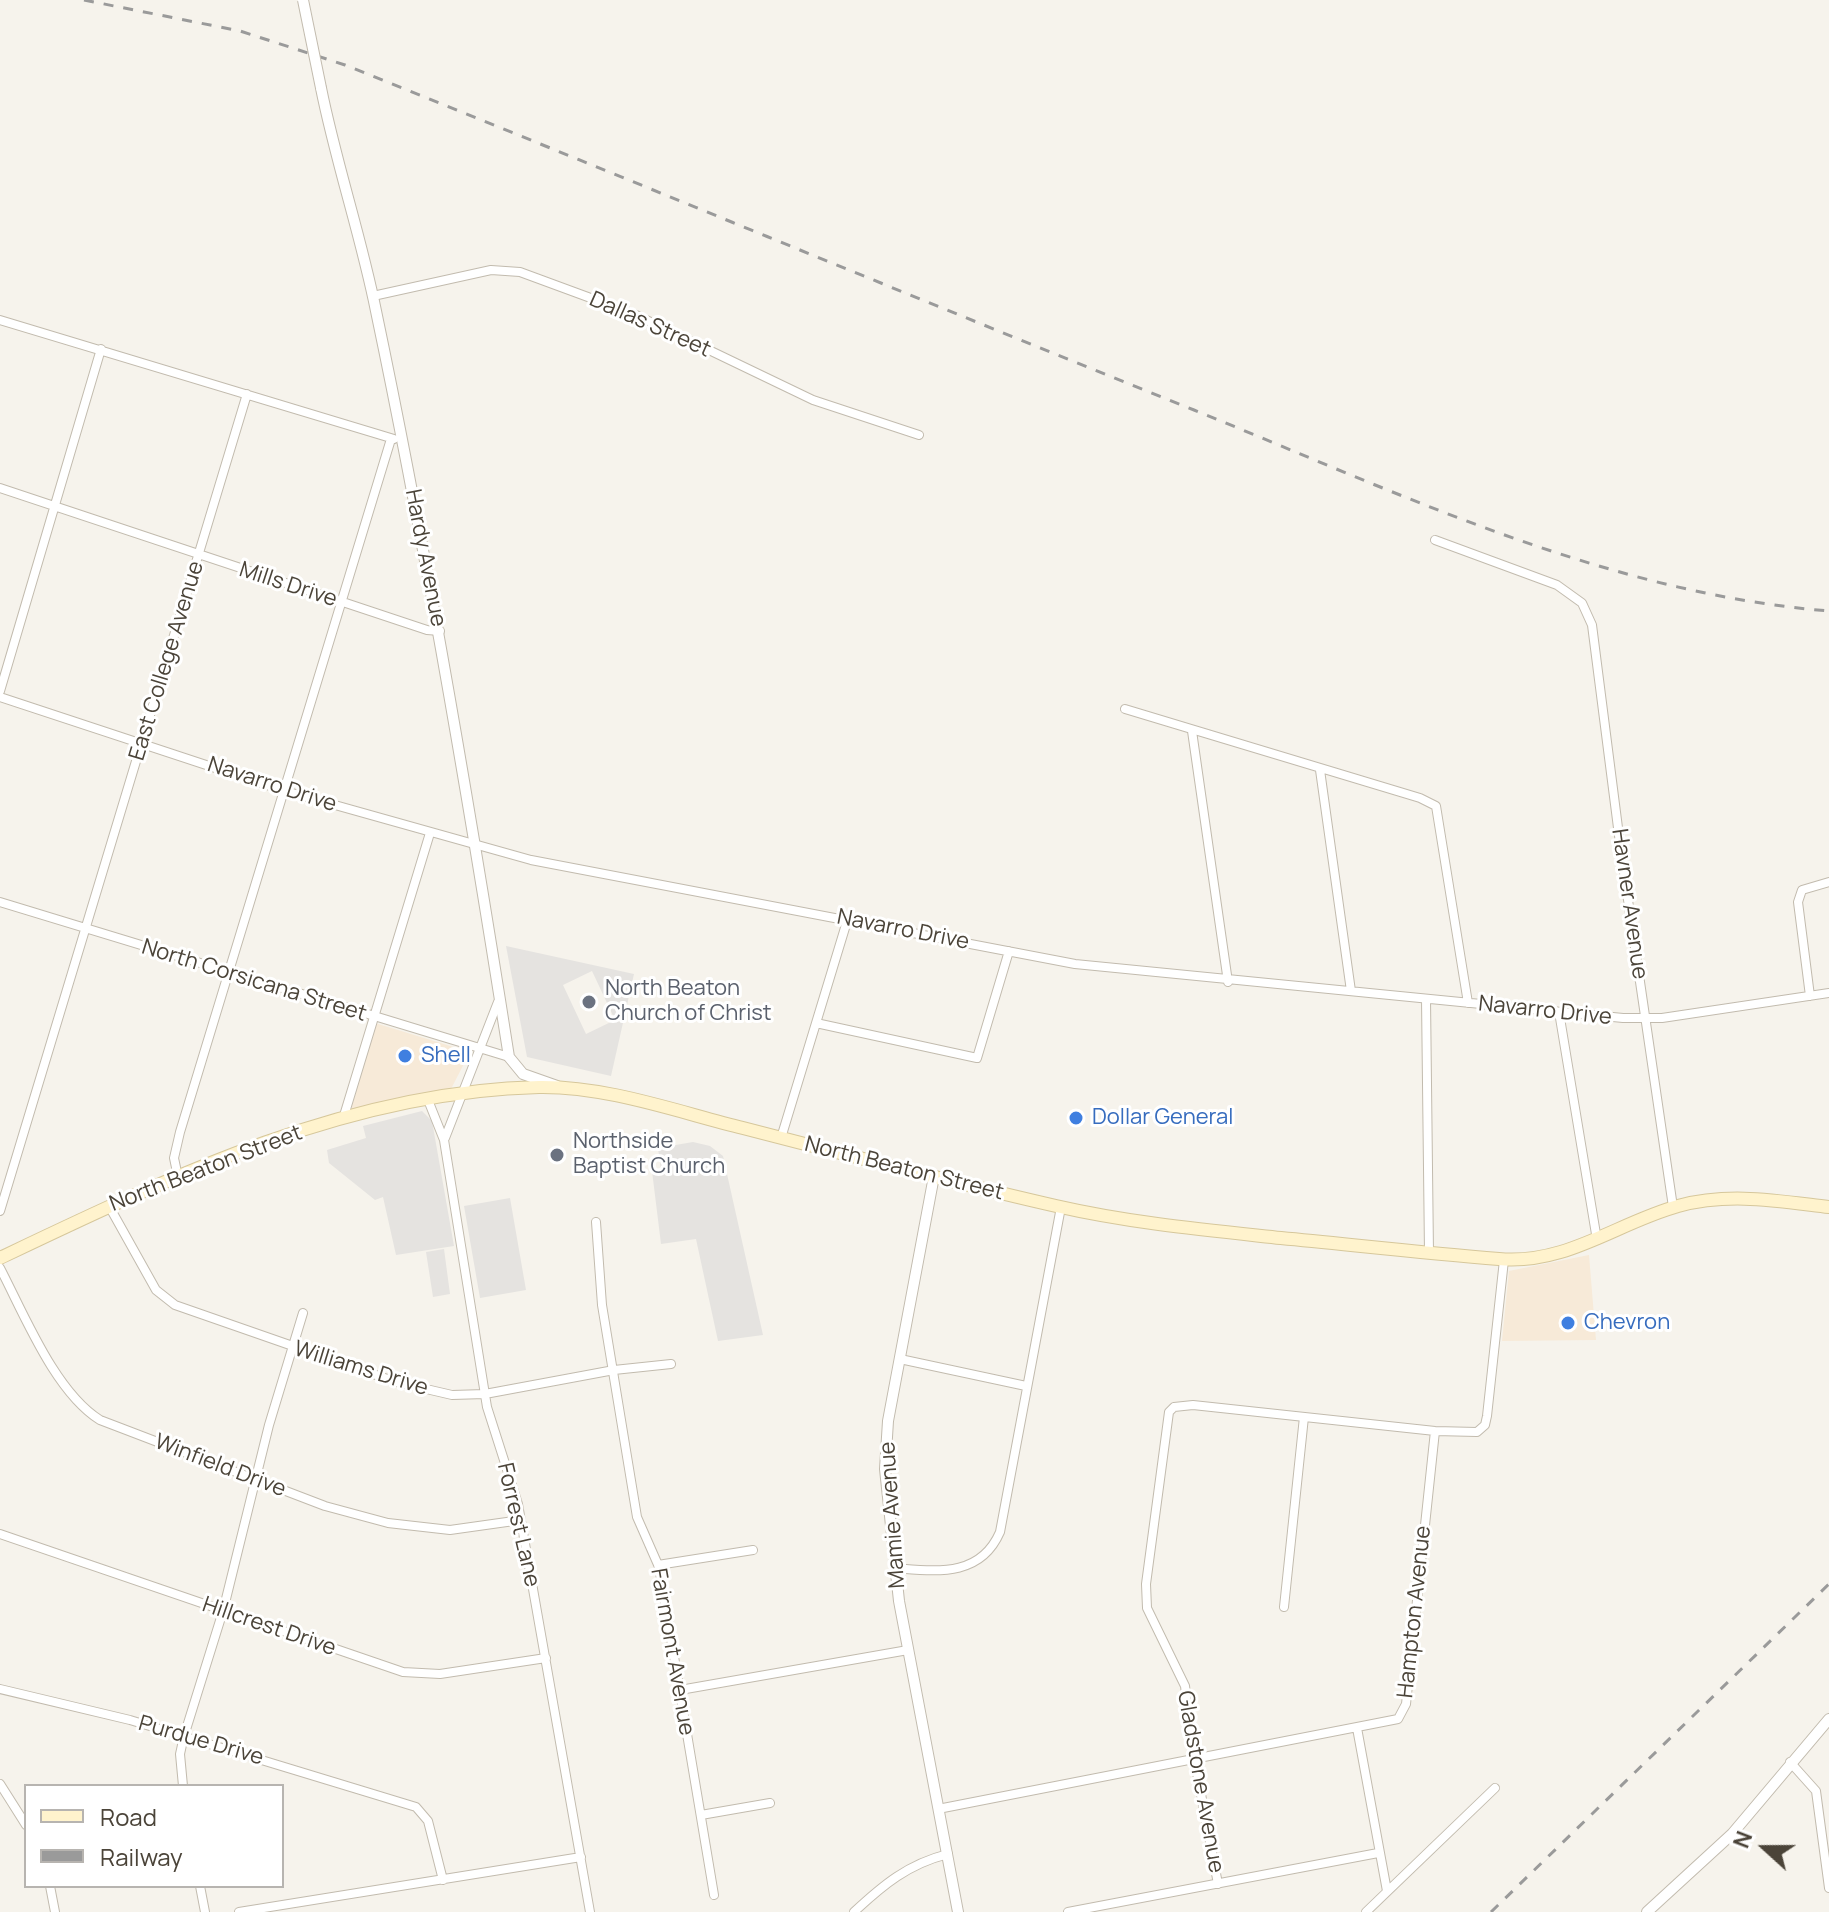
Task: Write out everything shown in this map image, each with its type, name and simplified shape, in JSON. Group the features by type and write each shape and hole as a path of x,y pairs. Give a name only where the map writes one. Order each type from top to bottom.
{"main road":[{"name":"North Beaton Street","path":"0,1258 109,1206 289,1134 428,1100 534,1087 563,1088 648,1104 1061,1207 1198,1229 1504,1260 1547,1256 1597,1240 1673,1207 1737,1197 1829,1207"}],"street":[{"name":"Hardy Avenue","path":"303,0 321,88 373,296 397,438 440,631 509,1057"},
{"name":"Dallas Street","path":"373,296 491,270 520,272 634,314 813,400 919,435"},
{"path":"0,320 397,438 343,603 174,1158 178,1177"},
{"path":"0,691 101,349"},
{"name":"East College Avenue","path":"0,1211 247,394"},
{"name":"Mills Drive","path":"0,488 343,603 427,630 440,631"},
{"name":"Havner Avenue","path":"1435,540 1557,585 1582,603 1592,625 1673,1207"},
{"name":"Navarro Drive","path":"0,697 285,791 475,847 1075,964 1228,982 1646,1019 1829,993"},
{"path":"1125,709 1420,798 1436,806 1468,1003"},
{"path":"1192,731 1228,982"},
{"path":"1320,770 1351,991"},
{"path":"343,1120 430,833"},
{"path":"1810,996 1798,902 1802,890 1829,882"},
{"name":"North Corsicana Street","path":"0,902 509,1057"},
{"path":"781,1138 848,918"},
{"path":"816,1023 977,1058 1009,951"},
{"name":"Forrest Lane","path":"444,1140 458,1096 500,997"},
{"path":"1426,999 1429,1253"},
{"path":"1559,1012 1597,1240"},
{"path":"509,1057 523,1074 563,1088"},
{"name":"Forrest Lane","path":"428,1100 444,1140 485,1394 521,1520 590,1912"},
{"name":"Mamie Avenue","path":"934,1176 885,1447 894,1568 958,1912"},
{"name":"Williams Drive","path":"109,1206 156,1290 165,1299 226,1326 423,1389 452,1395 485,1394 614,1370 671,1364"},
{"path":"894,1568 948,1572 971,1565 993,1548 1000,1532 1061,1207"},
{"name":"Fairmont Avenue","path":"596,1222 602,1305 637,1517 658,1565 714,1895"},
{"path":"1284,1607 1304,1417 1469,1434 1485,1425 1504,1260"},
{"name":"Winfield Drive","path":"0,1268 49,1360 90,1413 325,1506 413,1528 450,1530 521,1520"},
{"path":"183,1784 180,1754 184,1736 223,1611 291,1348 303,1313"},
{"path":"900,1359 1026,1386"},
{"name":"Gladstone Avenue","path":"1218,1884 1194,1757 1185,1686 1147,1608 1146,1584 1167,1419 1177,1406 1193,1405 1304,1417"},
{"name":"Hampton Avenue","path":"938,1809 1398,1719 1406,1704 1435,1431"},
{"name":"Hillcrest Drive","path":"0,1534 25,1539 403,1672 440,1674 546,1658"},
{"path":"658,1565 753,1550"},
{"path":"680,1690 908,1650"},
{"name":"Purdue Drive","path":"0,1689 184,1736 416,1807 428,1821 443,1880"},
{"path":"1647,1912 1732,1834 1829,1719"},
{"path":"1357,1728 1387,1891"},
{"path":"1790,1762 1816,1791 1829,1888"},
{"path":"0,1784 24,1822"},
{"path":"1366,1912 1495,1788"},
{"path":"701,1815 770,1803"},
{"path":"1068,1912 1098,1909 1378,1853"},
{"path":"854,1912 898,1874 925,1859 948,1854"},
{"path":"239,1912 581,1857"},
{"path":"50,1888 55,1912"},
{"path":"200,1888 205,1912"}],"shaded area":[{"path":"506,946 634,974 611,1076 527,1057","holes":["592,971 615,1020 586,1034 563,985"]},
{"path":"375,1023 470,1052 451,1089 350,1113"},
{"path":"422,1111 432,1121 454,1246 396,1255 383,1197 375,1200 329,1163 327,1150 366,1138 363,1126"},
{"path":"693,1142 710,1146 723,1156 763,1335 718,1341 696,1239 661,1244 652,1171 661,1170 658,1148"},
{"path":"510,1198 526,1290 480,1298 464,1206"},
{"path":"444,1249 450,1294 433,1297 426,1252"},
{"path":"1589,1255 1596,1340 1502,1341 1509,1271"}],"railway":[{"path":"84,0 240,31 345,65 1504,535 1664,584 1746,601 1829,611"},
{"path":"1491,1912 1829,1584"}],"place":[{"name":"North Beaton Church of Christ","path":"589,1002"},
{"name":"Shell","path":"405,1056"},
{"name":"Dollar General","path":"1076,1118"},
{"name":"Northside Baptist Church","path":"557,1155"},
{"name":"Chevron","path":"1568,1323"}]}
